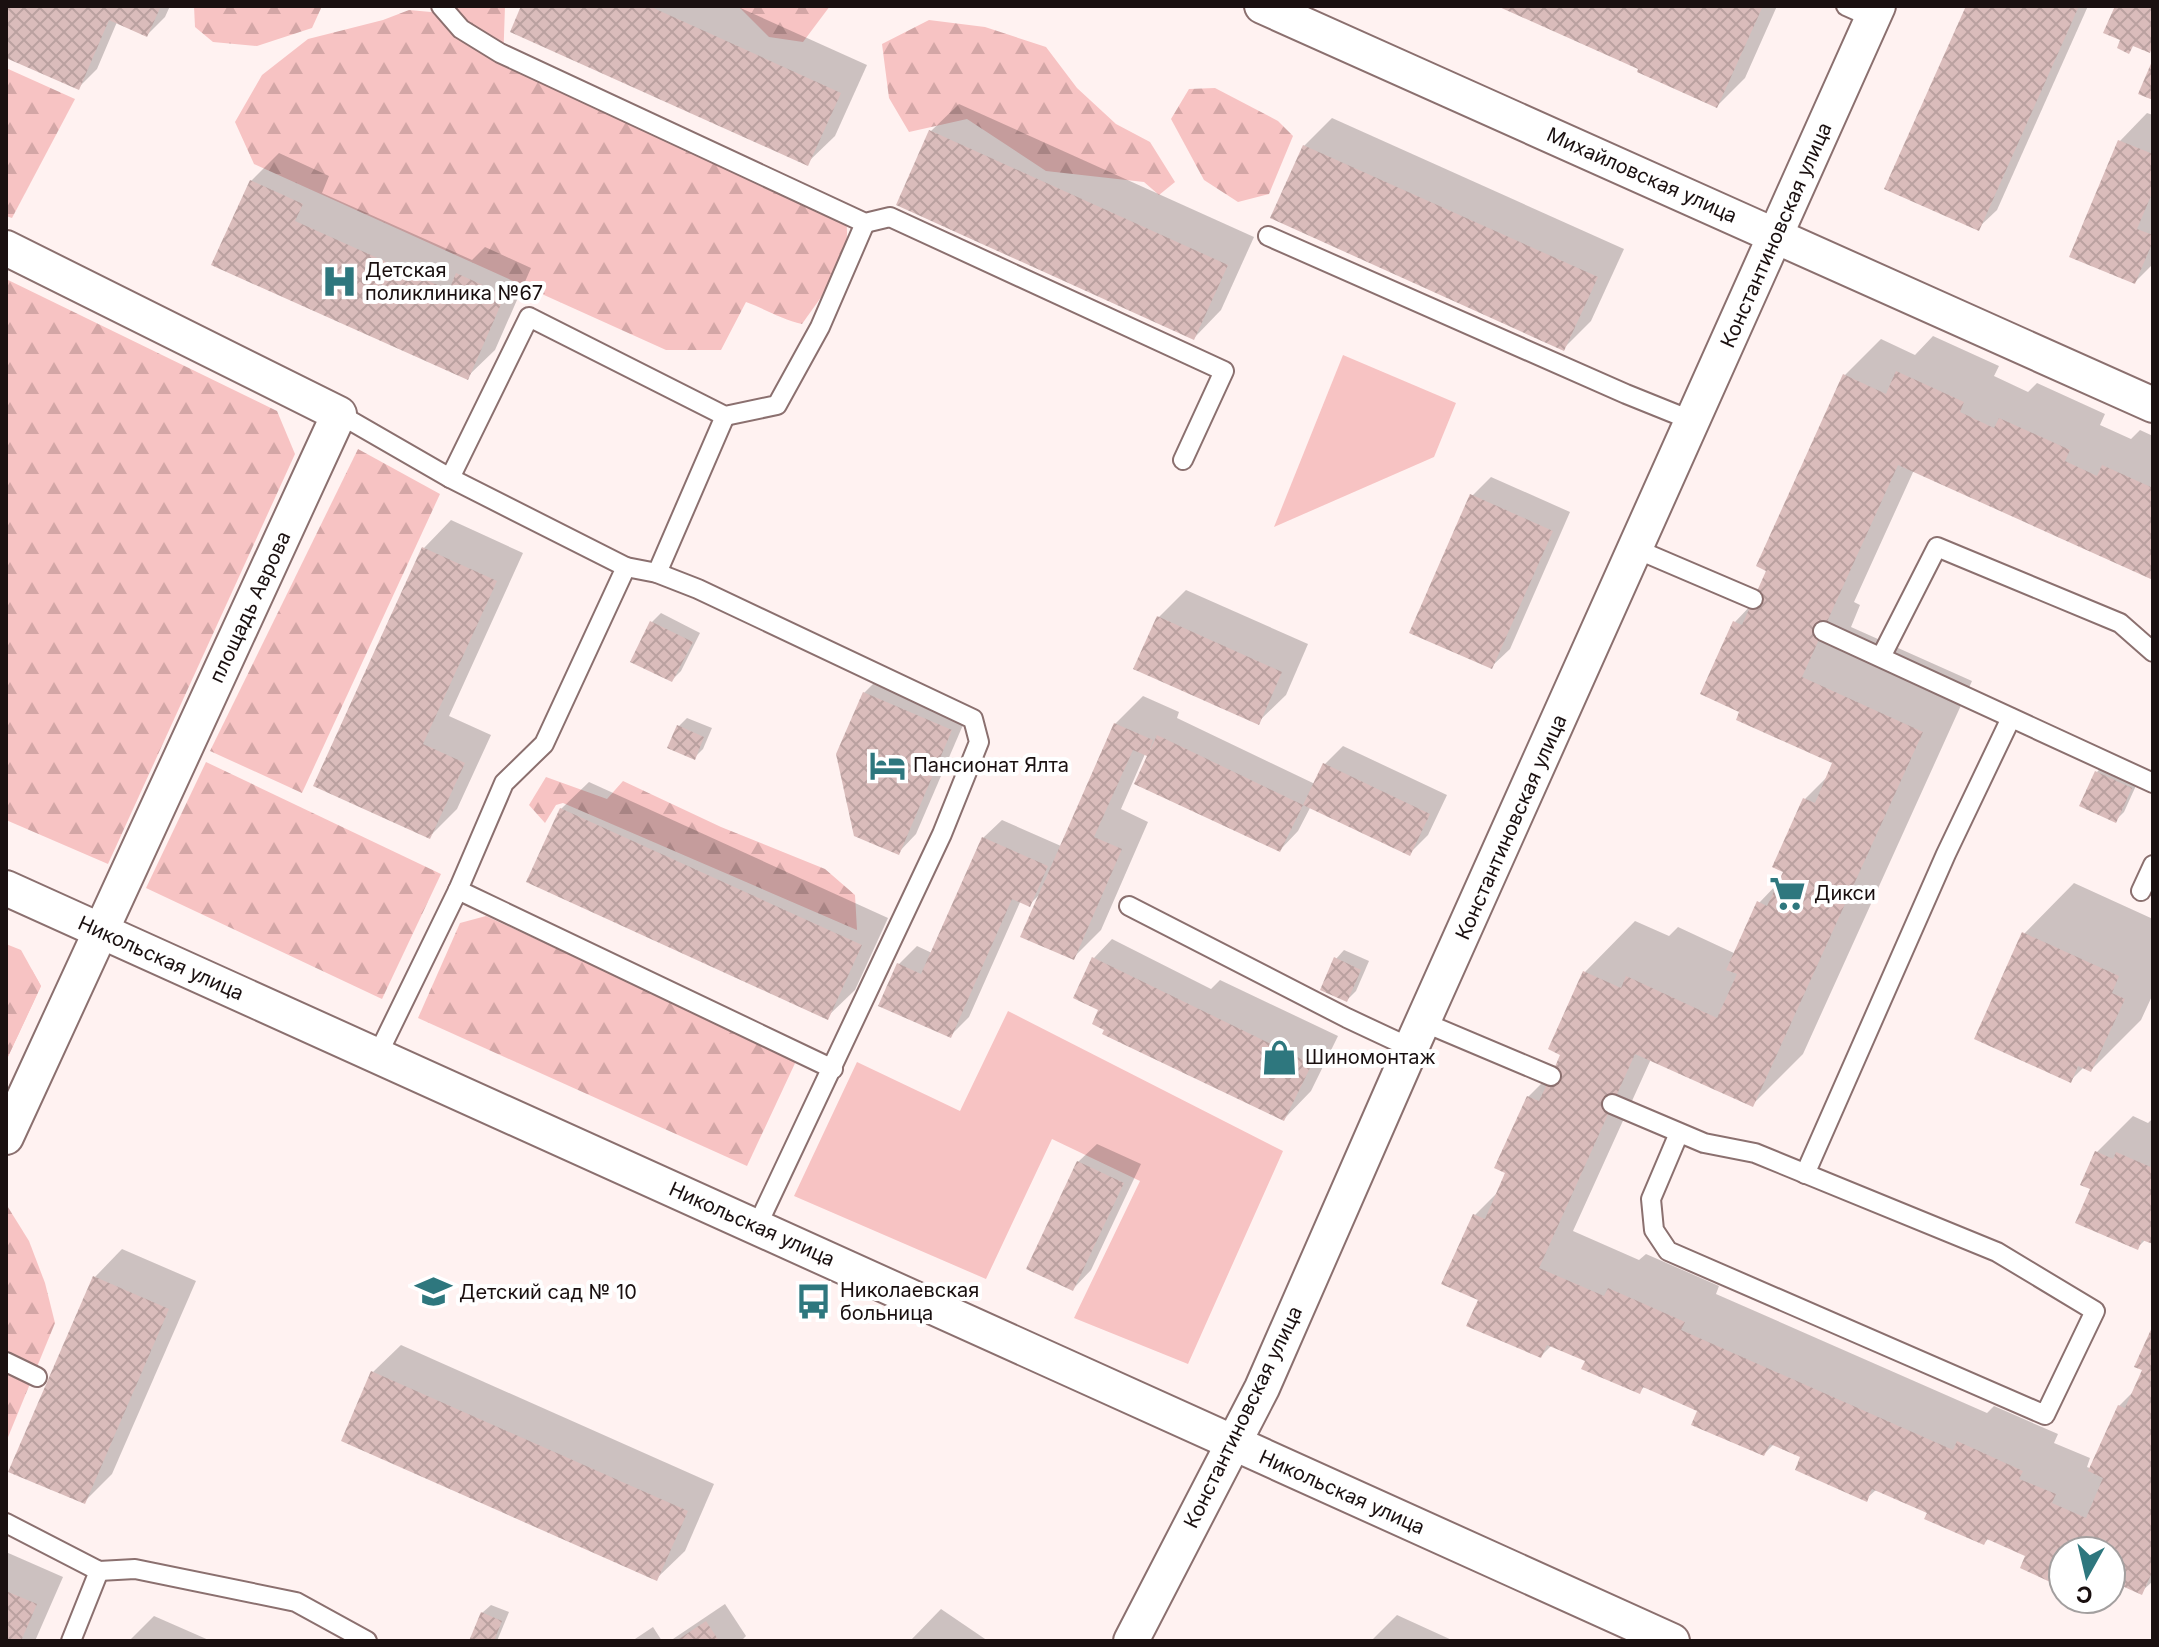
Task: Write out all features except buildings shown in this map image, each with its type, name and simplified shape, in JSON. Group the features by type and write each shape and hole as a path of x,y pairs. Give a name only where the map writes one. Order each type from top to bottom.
{"street":[{"name":"Михайловская улица","path":"1262,6 2153,405"},
{"name":"Константиновская улица","path":"1131,1641 1262,1388 1776,235 1866,10"},
{"path":"6,248 339,414"},
{"name":"площадь Аврова","path":"6,1137 339,414"},
{"name":"Никольская улица","path":"6,888 1672,1641"}],"lane":[{"path":"441,6 461,29 500,53 865,223 890,217 1224,371 1183,460"},
{"path":"450,478 529,317 725,416 777,405 820,327 865,223"},
{"path":"1268,236 1693,421"},
{"path":"339,414 450,478 626,567 657,573 698,589 973,719 979,742 942,834 757,1226"},
{"path":"657,573 725,416"},
{"path":"1881,657 1937,547 2120,623 2153,652"},
{"path":"1636,549 1753,599"},
{"path":"377,1056 458,890 504,783 544,744 626,567"},
{"path":"1823,631 2153,783"},
{"path":"1805,1174 1946,854 2011,718"},
{"path":"2141,891 2153,865"},
{"path":"458,890 833,1069"},
{"path":"1129,906 1347,1018 1417,1035 1551,1076"},
{"path":"1612,1104 1704,1143 1755,1153 1997,1252 2095,1311 2045,1415 1668,1251 1654,1230 1651,1199 1679,1133"},
{"path":"6,1362 37,1377"},
{"path":"6,1523 99,1571 135,1569 296,1602 367,1641"},
{"path":"71,1641 99,1571"}],"green space":[{"path":"194,6 322,6 312,28 257,46 213,42 195,27"},
{"path":"436,6 505,6 503,65 846,221 847,235 841,262 802,324 746,302 721,350 666,350 254,164 235,122 262,75 308,39 383,20 409,10 431,12"},
{"path":"738,6 830,6 803,42 769,37"},
{"path":"929,20 985,27 1046,47 1077,88 1116,124 1150,142 1175,182 1159,195 1144,182 1046,171 967,119 909,132 889,98 882,44"},
{"path":"6,68 75,99 12,218 6,216"},
{"path":"1215,88 1278,121 1293,136 1269,194 1238,202 1204,180 1171,119 1189,89"},
{"path":"6,279 277,411 295,454 108,864 6,820"},
{"path":"1343,355 1456,403 1434,457 1274,527"},
{"path":"358,449 440,494 302,793 210,751"},
{"path":"206,762 441,874 382,999 146,888"},
{"path":"546,777 607,799 623,781 721,827 825,869 855,895 857,930 563,803 556,805 545,823 529,805"},
{"path":"486,916 797,1059 747,1166 418,1018 460,923"},
{"path":"6,944 21,950 41,986 6,1061"},
{"path":"32,970 41,986 6,1061 6,979"},
{"path":"1008,1011 1283,1151 1188,1364 1074,1318 1140,1181 1052,1139 986,1279 794,1196 857,1062 960,1111"},
{"path":"6,1204 29,1241 45,1283 55,1323 6,1442"}],"place":[{"name":"Детская поликлиника №67","path":"339,281"},
{"name":"Пансионат Ялта","path":"887,765"},
{"name":"Дикси","path":"1788,893"},
{"name":"Шиномонтаж","path":"1279,1057"},
{"name":"Детский сад № 10","path":"433,1292"},
{"name":"Николаевская больница","path":"814,1301"}]}
